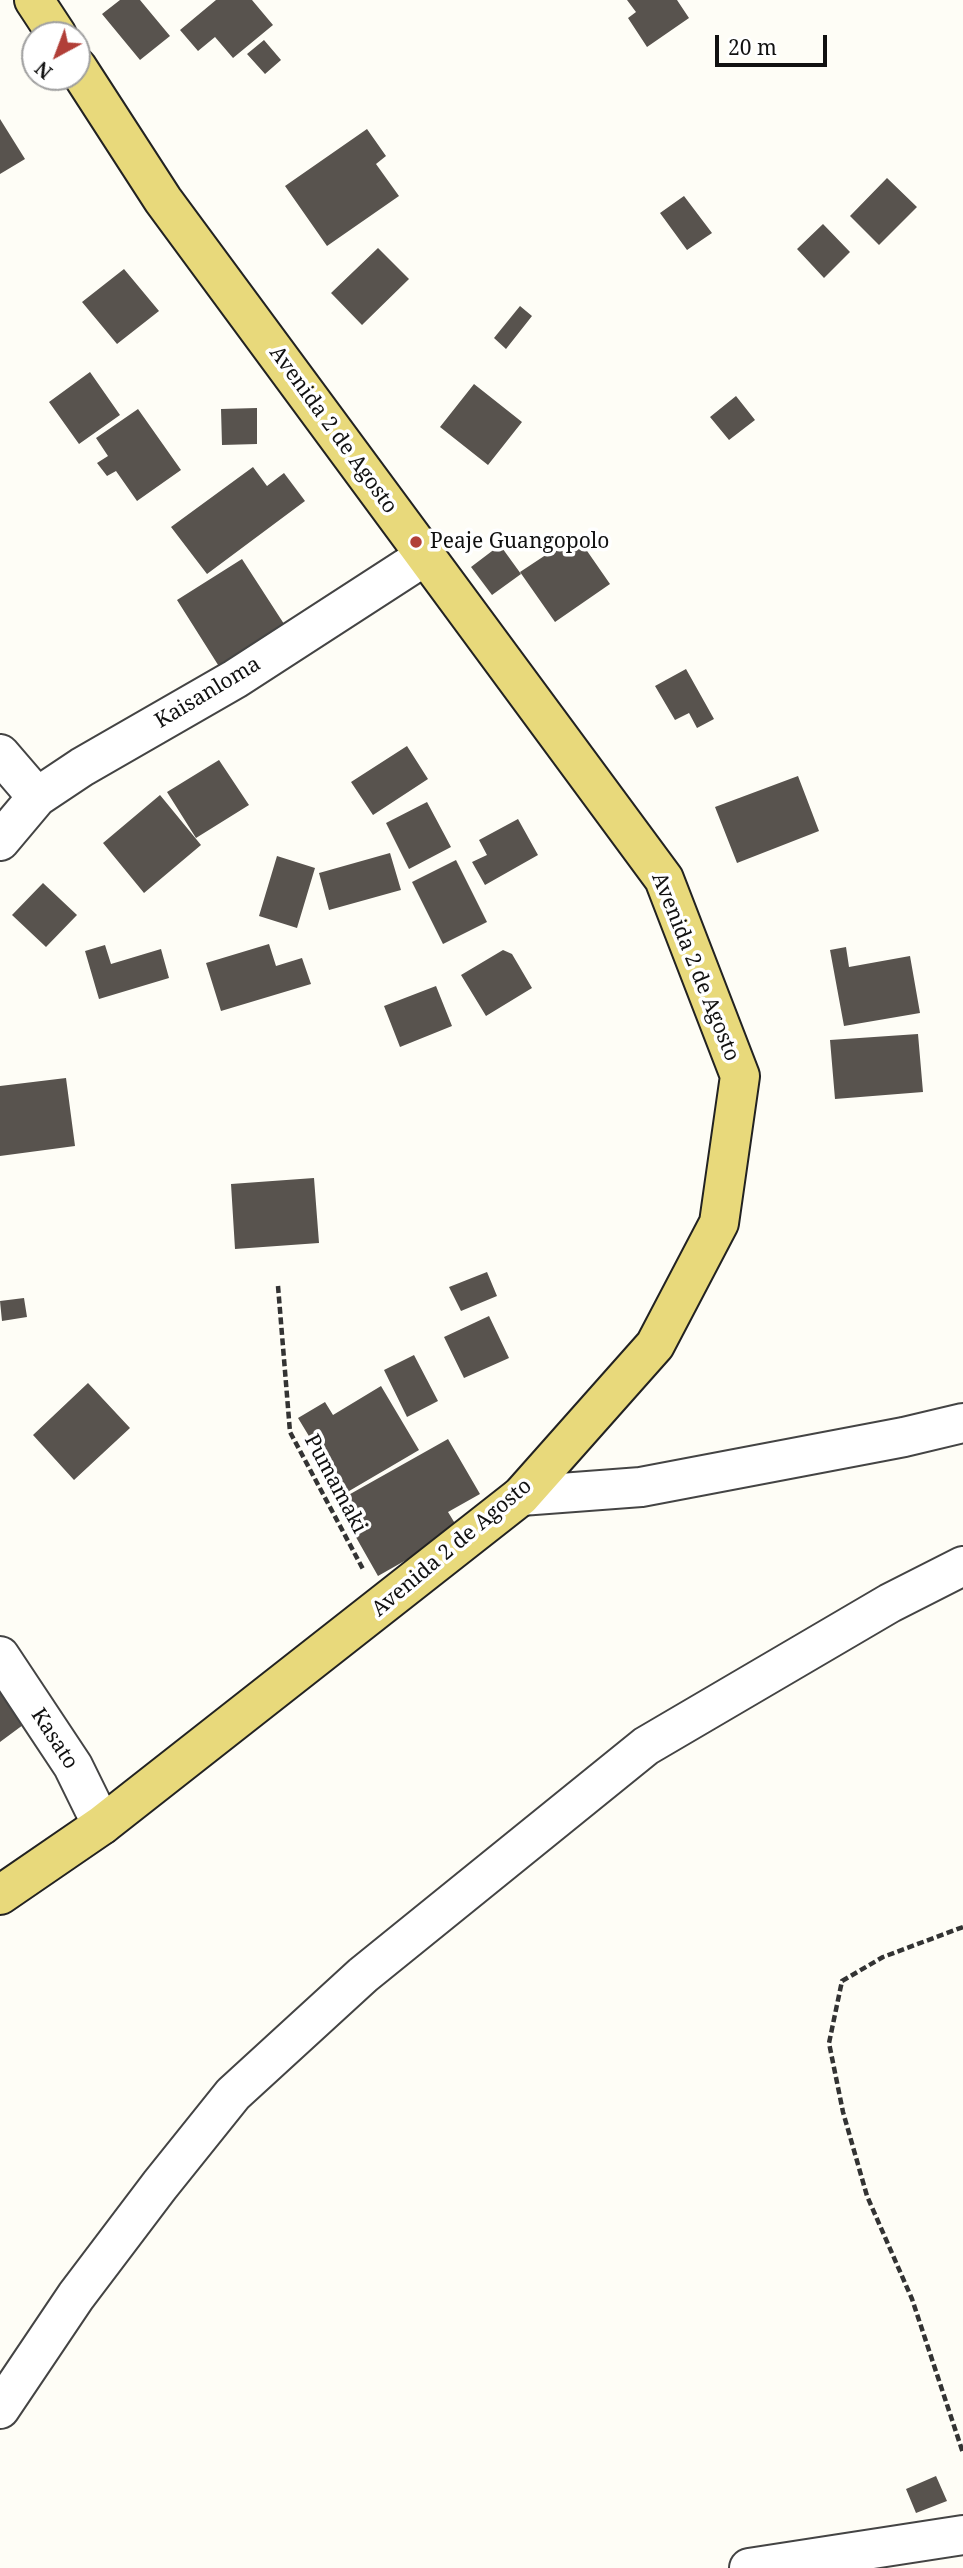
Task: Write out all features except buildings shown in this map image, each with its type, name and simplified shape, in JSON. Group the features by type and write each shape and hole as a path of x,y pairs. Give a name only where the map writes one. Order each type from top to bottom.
{"main road":[{"path":"34,0 48,21"},
{"name":"Avenida 2 de Agosto","path":"0,1895 102,1825 521,1496 655,1345 713,1235 719,1223 740,1076 664,879 163,200 91,89"}],"street":[{"name":"Kaisanloma","path":"0,841 37,797 82,767 235,679 425,556"},
{"path":"0,754 37,797"},
{"path":"521,1496 641,1486 904,1437 963,1423"},
{"path":"0,2409 84,2285 233,2094 363,1975 646,1746 890,1603 963,1566"},
{"name":"Kasato","path":"0,1656 73,1766 102,1825"},
{"path":"749,2568 963,2535"}],"path":[{"name":"Pumamaki","path":"278,1286 290,1432 382,1606"},
{"path":"963,1927 883,1957 842,1981 829,2043 843,2112 867,2196 912,2299 963,2453"}],"place":[{"name":"Peaje Guangopolo","path":"416,542"}]}
